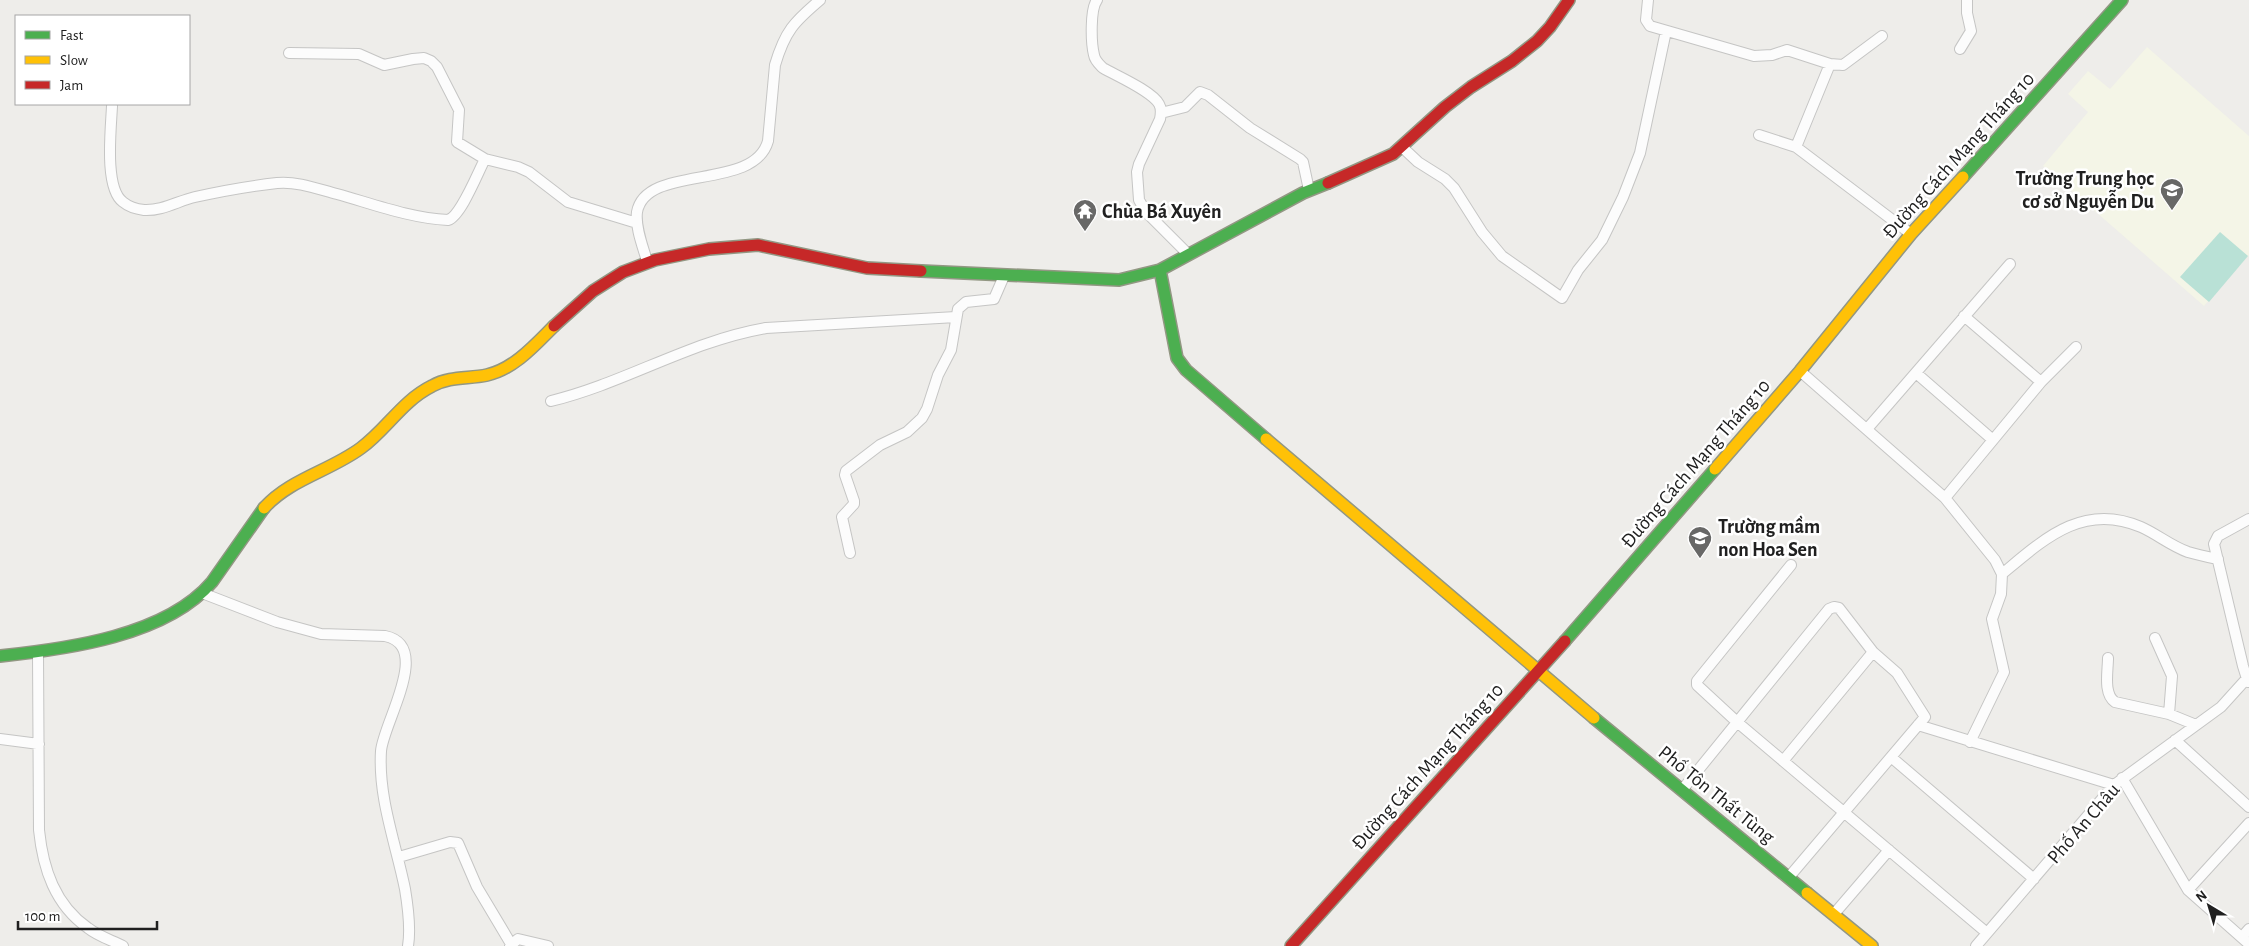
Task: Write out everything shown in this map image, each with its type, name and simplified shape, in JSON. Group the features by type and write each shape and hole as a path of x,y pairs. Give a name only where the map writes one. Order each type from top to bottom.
{"street":[{"path":"647,261 637,223 637,212 642,201 650,192 659,187 705,177 751,163 766,150 775,66 778,56 795,22 820,0"},
{"path":"1097,0 1092,12 1094,54 1097,62 1103,68 1152,96 1159,104 1161,113 1137,172 1139,200 1146,212 1188,254"},
{"path":"0,656 38,653 129,632 174,612 202,593 254,520 284,491 301,479 358,451 371,440 399,409 417,394 434,384 451,379 492,374 504,369 521,357 586,297 609,280 647,261 671,254 742,244 758,245 867,268 1004,276 1119,280 1137,278 1160,270 1309,190 1352,174 1393,154 1471,87 1512,61 1536,41 1550,27 1569,0"},
{"path":"1648,0 1647,24 1666,32 1689,36 1754,56 1772,55 1787,50 1839,66 1849,63 1882,36"},
{"path":"1960,49 1971,31 1967,13 1967,0"},
{"name":"Đường Cách Mạng Tháng 10","path":"1291,946 1538,672 1800,371 1911,234 2122,0"},
{"path":"1402,147 1418,162 1445,179 1454,188 1482,232 1502,256 1562,298 1578,270 1602,240 1623,197 1640,153 1666,32"},
{"path":"289,53 359,54 384,65 413,58 424,58 431,61 437,67 459,110 457,142 485,158 529,172 568,202 637,223"},
{"path":"1796,147 1830,64"},
{"path":"1161,113 1185,107 1200,92 1208,94 1250,128 1300,159 1303,162 1309,190"},
{"path":"112,106 112,185 120,201 130,207 144,210 161,208 224,191 279,183 294,183 405,214 448,220 459,211 485,158"},
{"path":"1759,135 1796,147 1911,234"},
{"path":"1867,429 2010,264"},
{"name":"Phố Tôn Thất Tùng","path":"1160,270 1177,358 1186,370 1538,672 1872,946"},
{"path":"850,553 842,516 854,503 845,475 846,471 880,445 907,432 922,418 927,410 935,382 951,350 958,309 966,302 994,299 1004,276"},
{"path":"1964,316 2040,382"},
{"path":"551,401 582,393 688,349 744,332 843,323 956,317"},
{"path":"1945,498 2040,382 2076,347"},
{"path":"1800,371 1945,498 1994,560 2002,574 2001,594 1992,619 2004,672 1970,742"},
{"path":"1916,373 1993,440"},
{"path":"2248,679 2214,544 2215,540 2249,519"},
{"path":"2002,574 2040,542 2069,525 2095,520 2120,520 2142,528 2188,552 2218,559"},
{"path":"1791,565 1697,681 1700,690 1987,933"},
{"path":"202,593 277,622 321,634 385,636 392,638 402,646 405,652 405,678 385,732 381,755 382,793 399,857 409,914 408,946"},
{"path":"1682,790 1831,607 1839,608 1873,652 1897,673 1925,717 1789,877"},
{"path":"2155,638 2172,676 2169,714"},
{"path":"1784,761 1873,652"},
{"path":"38,653 39,830 42,855 50,881 63,903 76,919 89,930 122,946"},
{"path":"2108,658 2108,691 2111,700 2169,714 2196,725"},
{"name":"Phố An Châu","path":"1976,946 2118,781 2228,700 2248,679"},
{"path":"1918,726 1970,742 2118,781 2188,890 2245,940 2249,929"},
{"path":"0,739 38,744"},
{"path":"2175,740 2249,807"},
{"path":"1891,757 2034,879"},
{"path":"2188,890 2249,823"},
{"path":"399,857 450,842 458,843 477,887 510,945 516,940 522,939 548,946"},
{"path":"1834,914 1889,850"}],"shaded area":[{"name":"Trường Trung học cơ sở Nguyễn Du","path":"2147,47 2249,136 2249,255 2204,306 2043,166 2088,112 2068,94 2088,71 2110,89"}],"green space":[{"path":"2220,232 2248,256 2209,302 2180,277"}],"traffic: fast":[{"path":"1963,177 2122,0"},
{"path":"921,271 1119,280 1160,270 1303,193 1328,183"},
{"path":"1160,270 1177,358 1186,370 1266,439"},
{"path":"1565,641 1715,469"},
{"path":"0,656 55,649 114,637 169,615 192,600 212,582 264,508"},
{"path":"1594,718 1807,893"}],"traffic: slow":[{"path":"1715,469 1800,371 1911,234 1963,177"},
{"path":"264,508 274,498 298,482 361,448 421,392 446,381 497,372 524,355 554,326"},
{"path":"1266,439 1594,718"},
{"path":"1807,893 1872,946"}],"traffic: jam":[{"path":"1328,183 1393,154 1445,107 1471,87 1512,61 1537,41 1550,27 1569,0"},
{"path":"554,326 593,291 623,272 655,260 709,249 758,245 867,268 921,271"},
{"path":"1291,946 1565,641"}],"place":[{"name":"Trường Trung học cơ sở Nguyễn Du","path":"2172,211"},
{"name":"Chùa Bá Xuyên","path":"1085,232"},
{"name":"Trường mầm non Hoa Sen","path":"1700,559"}]}
